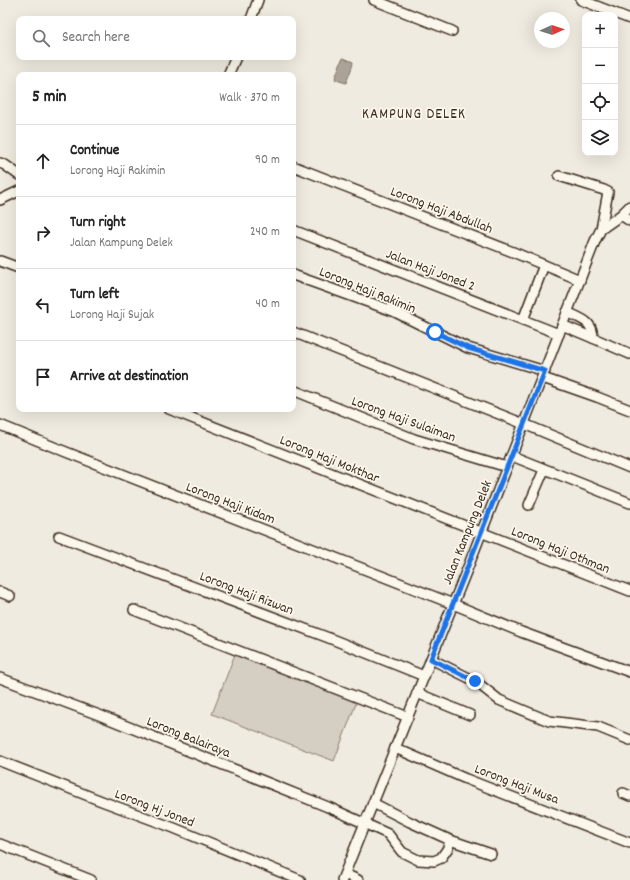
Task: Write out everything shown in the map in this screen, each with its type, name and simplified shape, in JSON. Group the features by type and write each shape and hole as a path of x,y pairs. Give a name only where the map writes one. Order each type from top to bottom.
{"street":[{"path":"252,16 258,0"},
{"path":"374,0 452,31"},
{"path":"581,0 630,19"},
{"path":"229,72 235,60"},
{"path":"0,163 16,174"},
{"name":"Lorong Haji Abdullah","path":"296,167 580,280"},
{"name":"Jalan Kampung Delek","path":"344,877 601,229 608,192 559,176"},
{"path":"0,200 16,192"},
{"path":"601,229 621,215 630,206"},
{"path":"621,215 630,221"},
{"name":"Jalan Haji Joned 2","path":"296,231 523,320 593,338 630,354"},
{"path":"0,261 16,267"},
{"path":"523,320 544,265"},
{"name":"Lorong Haji Rakimin","path":"296,276 393,311 468,348 544,375 630,410"},
{"path":"567,312 590,324 593,332 593,338"},
{"path":"296,333 630,468"},
{"name":"Lorong Haji Sulaiman","path":"296,391 414,439 507,468"},
{"name":"Lorong Haji Mokthar","path":"177,412 482,532"},
{"name":"Lorong Haji Kidam","path":"0,425 521,632 630,672"},
{"path":"512,456 630,503"},
{"path":"529,505 544,470"},
{"name":"Lorong Haji Othman","path":"482,532 630,591"},
{"name":"Lorong Haji Rizwan","path":"59,536 329,638 424,676"},
{"path":"0,592 10,596"},
{"path":"134,610 408,717"},
{"path":"431,659 475,681 499,700 549,721 598,728 630,740"},
{"name":"Lorong Balairaya","path":"0,678 99,714 388,834 402,852 418,860 434,861 441,858 448,848 450,840"},
{"path":"417,693 470,715"},
{"name":"Lorong Haji Musa","path":"395,748 466,779 630,843"},
{"name":"Lorong Hj Joned","path":"0,761 174,828 300,880"},
{"path":"373,803 450,840 491,854"},
{"path":"0,844 91,880"},
{"path":"344,877 358,880"}],"shaded area":[{"path":"344,58 353,62 346,83 336,80 335,78 342,59"},
{"path":"235,654 357,701 334,761 212,714"}],"district":[{"name":"KAMPUNG DELEK","path":"414,113"}],"route":[{"path":"435,332 468,348 545,371 431,659 475,681"}]}
